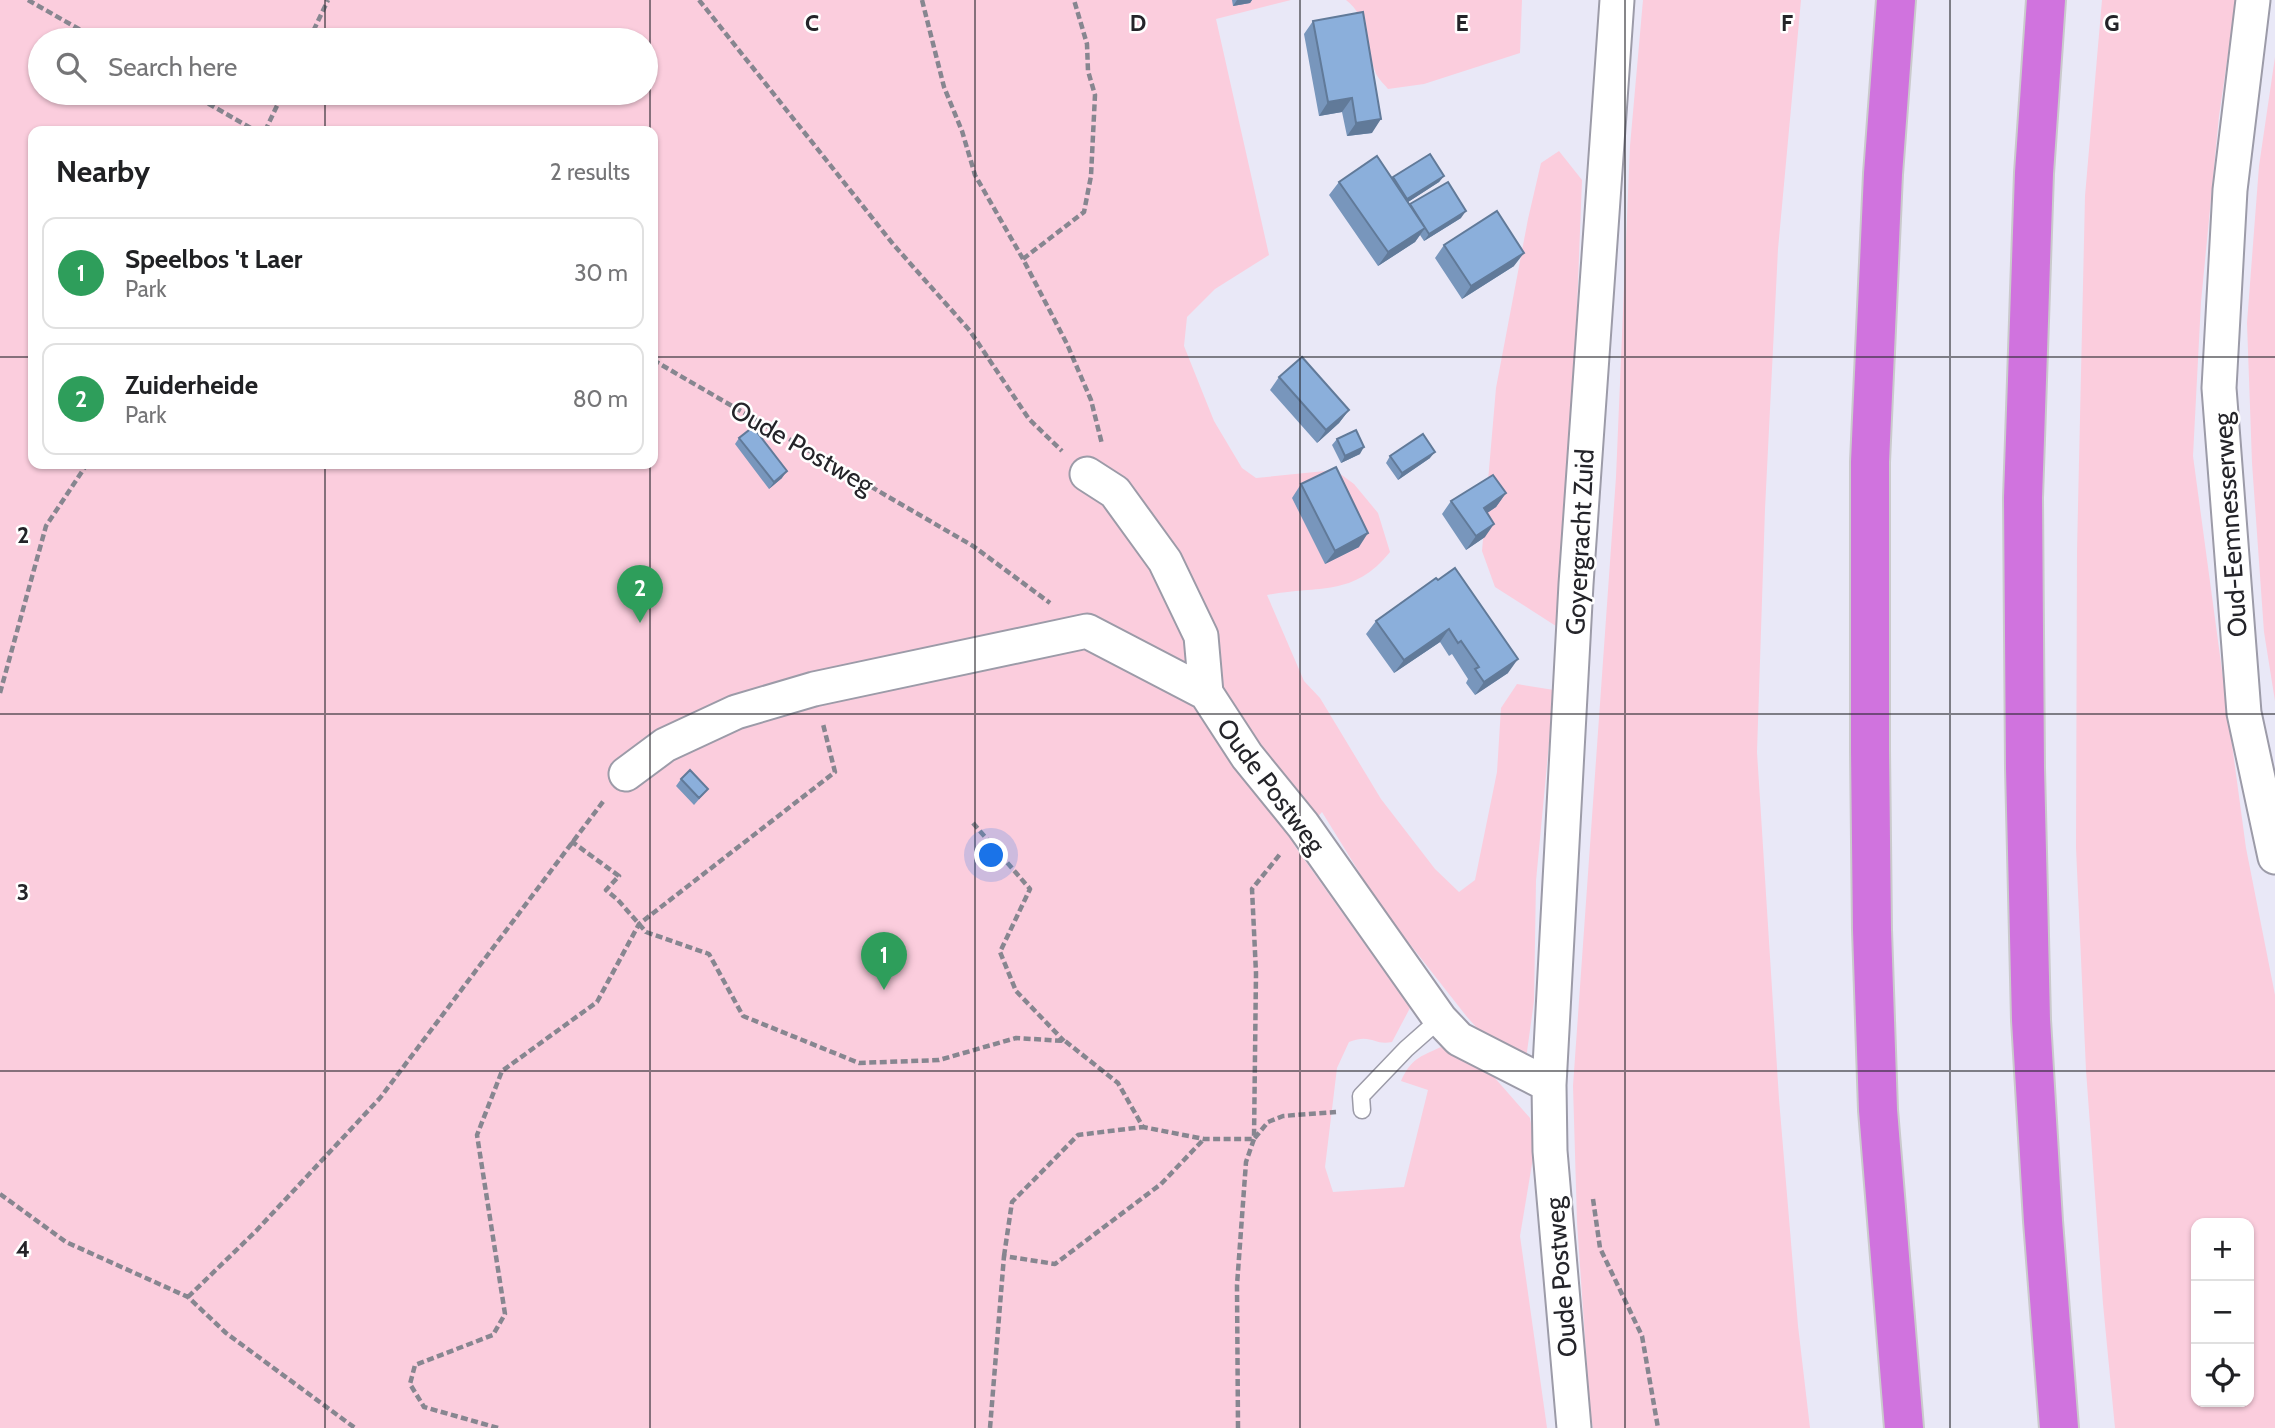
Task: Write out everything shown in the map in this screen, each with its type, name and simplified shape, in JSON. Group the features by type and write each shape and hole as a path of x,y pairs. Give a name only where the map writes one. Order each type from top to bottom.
{"highway":[{"path":"1896,0 1883,174 1870,462 1870,764 1878,1110 1904,1428"},
{"path":"2046,0 2034,173 2023,485 2025,768 2031,1020 2059,1428"}],"street":[{"name":"Goyergracht Zuid","path":"1549,1085 1576,584 1617,0"},
{"name":"Oud-Eemnesserweg","path":"2253,0 2230,190 2219,388 2244,713 2275,857"},
{"path":"1087,474 1115,492 1165,561 1201,636 1206,693"},
{"path":"626,774 665,745 736,712 814,689 1087,631"},
{"name":"Oude Postweg","path":"1087,631 1206,693 1247,756 1303,825 1440,1019 1459,1039 1549,1085 1550,1152 1574,1428"}],"lane":[{"path":"1362,1110 1361,1096 1406,1049 1440,1019"}],"path":[{"path":"28,0 77,28"},
{"path":"315,28 328,0"},
{"path":"699,0 893,244 970,331 1028,419 1087,474"},
{"path":"922,0 944,87 962,131 975,175 1067,344 1091,400 1115,492"},
{"path":"1023,259 1084,212 1089,188 1095,95 1088,71 1087,44 1074,0"},
{"path":"211,105 247,126"},
{"path":"267,126 277,105"},
{"name":"Oude Postweg","path":"658,363 973,546 1087,631"},
{"path":"0,693 46,526 84,469"},
{"path":"498,1428 424,1407 410,1384 415,1365 493,1335 505,1314 478,1135 502,1071 597,1002 639,924 835,772 814,689"},
{"path":"188,1297 256,1231 380,1098 571,841 626,774"},
{"path":"973,823 1030,889 1000,952 1016,991 1065,1041 1118,1083 1143,1128"},
{"path":"1238,1428 1237,1285 1246,1162 1254,1139 1256,973 1252,889 1303,825"},
{"path":"571,841 619,876 606,890 646,932 709,954 743,1016 859,1063 939,1060 1016,1038 1065,1041"},
{"path":"1254,1139 1268,1122 1283,1116 1362,1110"},
{"path":"990,1428 1004,1256 1012,1202 1078,1135 1143,1128 1204,1139 1254,1139"},
{"path":"1004,1256 1055,1264 1161,1184 1204,1139"},
{"path":"0,1194 66,1242 188,1297 226,1333 355,1428"},
{"path":"1592,1195 1600,1248 1642,1336 1658,1428"}],"shaded area":[{"path":"0,0 1291,0 1216,19 1269,255 1215,289 1187,317 1184,346 1214,421 1242,468 1256,478 1335,470 1354,484 1378,513 1390,552 1376,567 1348,583 1267,595 1304,681 1320,698 1381,799 1435,869 1459,892 1475,880 1497,772 1501,708 1517,684 1554,690 1536,881 1534,1001 1526,1059 1497,1050 1467,1017 1380,906 1322,812 1294,845 1410,1008 1392,1042 1363,1039 1349,1042 1337,1068 1325,1167 1333,1192 1404,1187 1428,1090 1401,1081 1416,1060 1441,1047 1480,1061 1530,1118 1535,1146 1520,1236 1547,1428 0,1428"},
{"path":"1346,0 1522,0 1520,53 1424,84 1388,89 1376,74 1359,14"},
{"path":"1643,0 1801,0 1778,249 1765,509 1757,752 1779,1099 1798,1326 1810,1428 1593,1428 1590,1412 1577,1222 1573,1086 1616,477 1630,146"},
{"path":"2102,0 2236,0 2219,116 2201,302 2193,456 2246,848 2275,995 2275,1428 2115,1428 2086,1070 2076,848 2077,551 2085,196"},
{"path":"2275,57 2275,701 2264,632 2252,463 2247,323 2259,166"},
{"path":"1559,151 1582,180 1569,512 1559,628 1495,587 1482,551 1496,388 1528,219 1541,163"}],"building":[{"path":"1363,12 1381,119 1356,123 1352,98 1328,102 1313,21"},
{"path":"1430,154 1444,176 1407,199 1393,177"},
{"path":"1377,156 1425,228 1388,252 1339,182"},
{"path":"1448,182 1466,211 1429,234 1410,204"},
{"path":"1497,211 1524,253 1471,286 1444,245"},
{"path":"1302,357 1349,410 1326,430 1279,377"},
{"path":"753,427 787,471 774,482 739,438"},
{"path":"1356,430 1364,447 1345,456 1337,439"},
{"path":"1423,434 1435,452 1402,473 1390,456"},
{"path":"1336,467 1368,533 1335,551 1301,484"},
{"path":"1493,475 1506,493 1484,508 1494,524 1476,536 1451,501"},
{"path":"1455,568 1518,659 1484,682 1475,669 1479,667 1449,629 1404,660 1376,621 1436,578 1438,580"},
{"path":"690,770 708,789 699,798 681,779"}],"place":[{"name":"Zuiderheide","path":"640,623"},
{"name":"Speelbos 't Laer","path":"884,990"}]}
